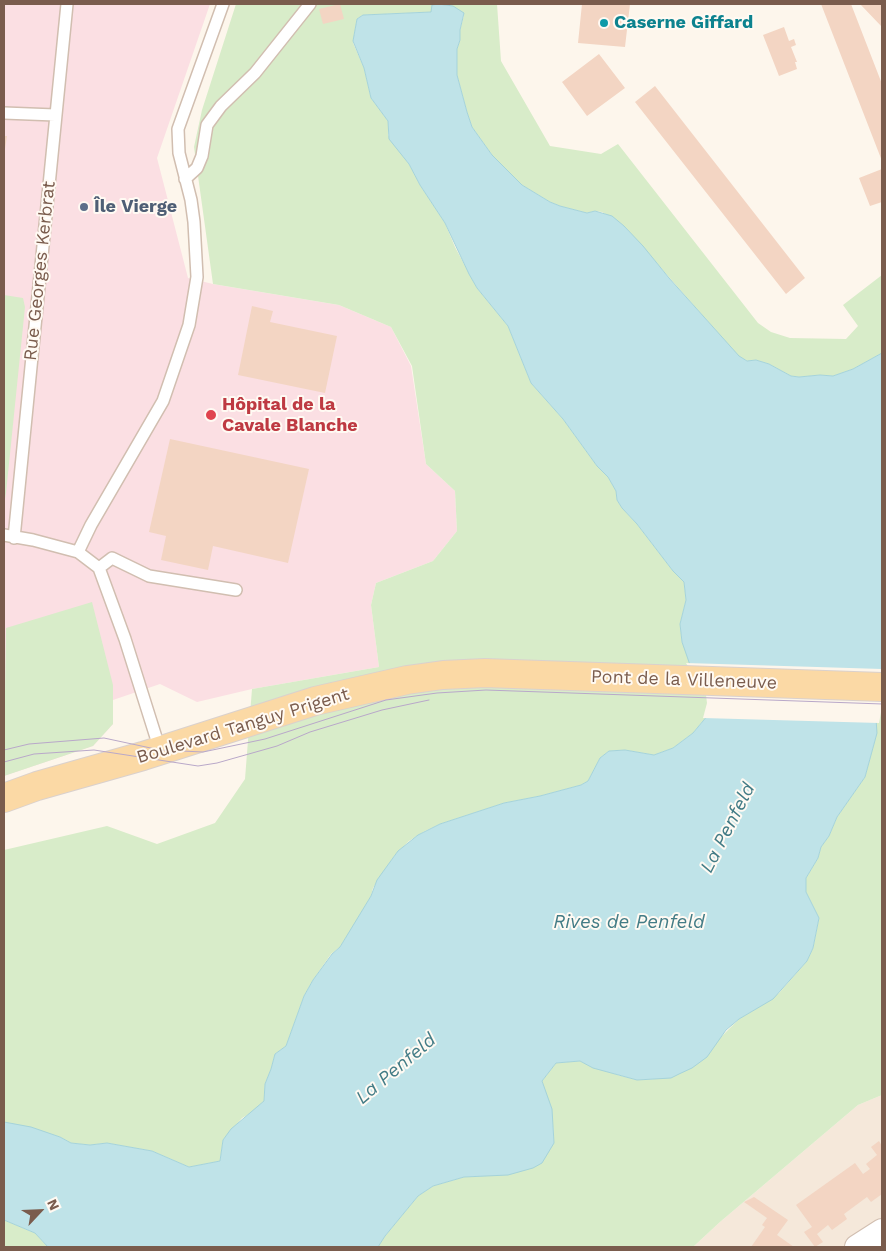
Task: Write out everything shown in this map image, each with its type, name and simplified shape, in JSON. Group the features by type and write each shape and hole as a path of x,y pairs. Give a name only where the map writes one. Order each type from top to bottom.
{"main road":[{"name":"Boulevard Tanguy Prigent","path":"4,798 37,786 160,750 315,701 407,680 444,674 486,673"},
{"name":"Pont de la Villeneuve","path":"486,673 882,687"}],"street":[{"path":"856,1247 882,1231"}],"lane":[{"name":"Rue Georges Kerbrat","path":"9,536 67,4"},
{"path":"78,552 163,401 189,325 196,277 194,222 179,153 178,130 223,4"},
{"path":"185,179 197,168 202,156 208,125 220,106 255,73 310,4"},
{"path":"4,113 55,115"},
{"path":"9,536 33,540 78,552 99,568 125,639 160,750"},
{"path":"99,568 112,558 149,576 236,590"}],"shaded area":[{"name":"Hôpital de la Cavale Blanche","path":"4,4 210,4 157,158 188,278 213,284 339,305 391,327 411,366 426,464 455,491 457,531 433,561 376,583 371,605 379,667 252,689 197,702 160,684 113,700 113,724 93,746 4,776"},
{"path":"882,1095 882,1247 693,1247 858,1105"}],"green space":[{"path":"236,4 438,4 432,12 363,15 357,19 353,42 364,68 371,98 388,121 388,135 409,164 420,185 445,223 455,247 477,288 508,326 531,383 563,419 597,466 608,477 616,491 617,500 622,508 684,582 686,600 680,624 682,642 709,694 708,715 693,733 673,748 654,755 625,750 609,751 600,758 588,781 581,785 504,803 440,824 409,841 395,855 373,888 371,896 340,947 331,954 304,996 286,1046 275,1054 265,1084 264,1101 253,1112 242,1118 223,1140 220,1161 189,1167 152,1151 107,1143 90,1145 71,1143 60,1137 4,1122 4,850 107,826 157,844 215,823 245,779 252,689 379,667 371,605 376,583 433,561 457,531 455,491 426,464 412,366 391,327 339,305 213,284 194,147 202,110"},
{"path":"438,4 497,4 501,61 550,146 601,154 618,144 758,323 771,332 790,338 846,339 858,326 843,305 882,275 882,353 853,369 833,376 799,377 791,376 769,364 756,360 748,361 739,357 624,226 602,212 587,213 550,202 522,185 492,155 472,127 457,75 457,49 464,15 453,6"},
{"path":"4,295 23,298 25,307 4,504"},
{"path":"92,602 113,685 113,724 93,746 4,776 6,628"},
{"path":"882,683 882,1095 858,1105 693,1247 378,1247 418,1196 433,1186 464,1177 481,1176 554,1143 553,1126 542,1081 556,1063 580,1061 594,1068 637,1080 654,1079 721,1037 739,1019 779,993 807,961 813,948 819,918 806,892 806,878 818,858 821,847 829,836 837,817 865,777 876,735 876,719"},
{"path":"4,1220 35,1233 48,1247 4,1247"}],"water":[{"name":"Rives de Penfeld","path":"432,5 453,6 464,13 457,49 457,75 472,127 492,155 522,185 550,202 587,213 595,211 612,216 643,246 739,356 747,361 756,360 769,364 791,376 799,377 833,376 853,369 882,353 882,683 876,719 877,733 865,777 837,817 829,836 821,847 818,858 806,878 806,892 819,918 813,948 807,961 773,999 739,1019 726,1030 707,1057 692,1068 671,1078 637,1080 593,1068 580,1061 556,1063 542,1081 552,1109 554,1143 542,1163 533,1168 508,1175 464,1177 433,1186 418,1196 378,1247 48,1247 35,1233 4,1220 4,1122 31,1127 71,1143 90,1145 107,1143 152,1151 189,1167 220,1161 223,1140 231,1129 264,1101 265,1084 275,1054 286,1046 304,996 313,980 332,954 340,947 371,896 377,880 398,851 418,835 440,824 504,803 581,785 588,781 600,758 609,751 625,750 654,755 673,748 693,733 708,715 710,698 690,665 682,642 680,624 686,600 684,582 622,508 617,500 616,491 608,477 597,466 563,419 531,383 508,326 477,288 445,223 420,185 409,164 389,139 388,121 371,98 364,68 353,41 357,19 363,15 431,12"}],"pier":[{"path":"686,663 882,669 882,707 879,723 703,718 707,703 706,695"}],"building":[{"path":"340,4 344,19 323,24 319,9"},
{"name":"Caserne Giffard","path":"582,4 630,4 625,47 578,43"},
{"path":"821,4 851,4 882,84 882,161"},
{"path":"860,4 882,4 882,27"},
{"path":"784,27 789,41 794,39 796,45 791,47 797,62 795,62 797,69 779,76 763,35"},
{"path":"599,54 625,88 587,116 562,82"},
{"path":"655,86 805,278 786,294 635,102"},
{"path":"4,136 7,136 5,149 4,149"},
{"path":"882,169 882,202 870,206 859,178"},
{"path":"252,306 273,311 270,322 337,336 325,393 238,375"},
{"path":"170,439 309,469 288,563 213,546 208,570 161,560 166,536 149,532"},
{"path":"879,1141 882,1146 882,1194 871,1202 867,1197 844,1214 847,1219 832,1230 828,1225 817,1234 823,1242 815,1247 804,1232 812,1227 796,1205 855,1163 863,1174 870,1169 866,1164 877,1155 871,1147"},
{"path":"754,1197 788,1220 777,1235 794,1247 751,1247 765,1227 762,1225 767,1218 744,1202"}],"tram line":[{"path":"4,750 29,744 104,738 160,750 203,752 265,739 386,700 437,693 486,690 882,704"},
{"path":"4,762 34,754 94,750 198,766 217,763 277,746 310,732 382,710 429,700"}],"place":[{"name":"Caserne Giffard","path":"604,23"},
{"name":"Île Vierge","path":"84,207"},
{"name":"Hôpital de la Cavale Blanche","path":"211,415"}],"water label":[{"name":"La Penfeld","path":"728,828"},
{"name":"La Penfeld","path":"396,1069"}]}
